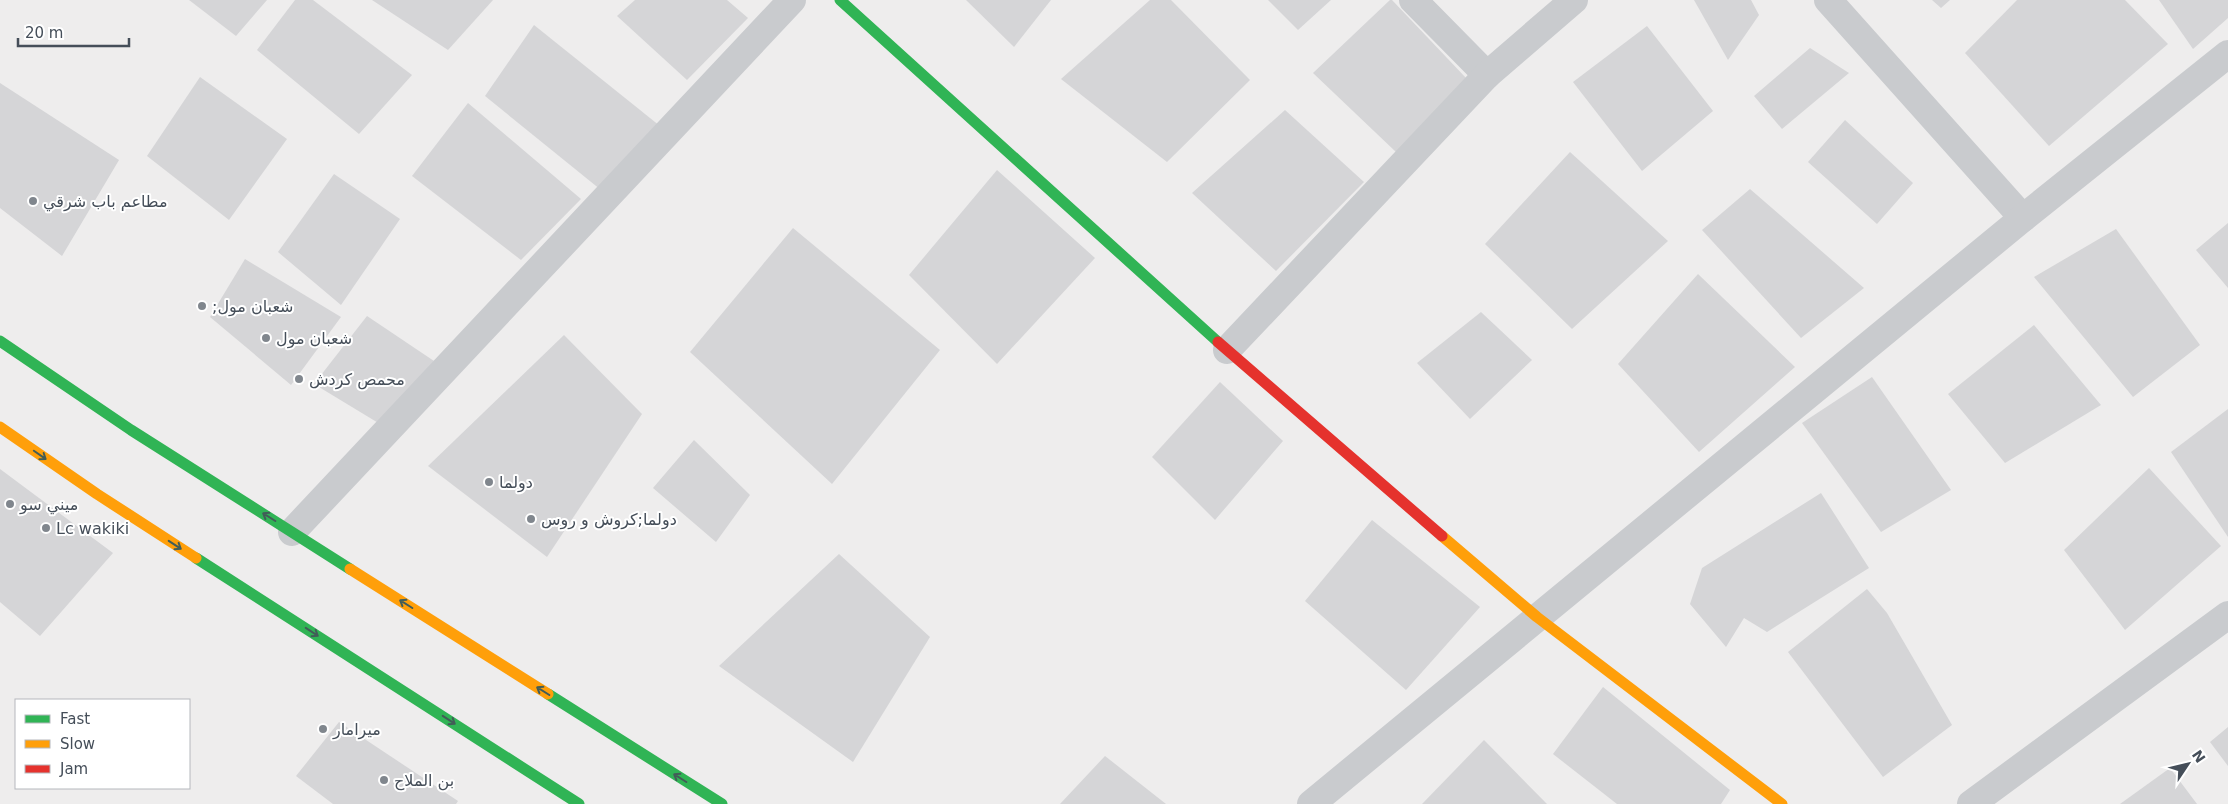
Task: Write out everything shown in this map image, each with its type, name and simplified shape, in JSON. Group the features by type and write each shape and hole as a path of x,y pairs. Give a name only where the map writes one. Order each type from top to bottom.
{"main road":[{"path":"840,0 1227,350 1537,617 1782,804"},
{"path":"0,341 132,430 722,804"},
{"path":"0,427 97,494 579,804"}],"street":[{"path":"292,532 792,0"},
{"path":"1413,0 1487,75"},
{"path":"1227,350 1487,75 1574,0"},
{"path":"1828,0 2022,218"},
{"path":"1311,804 2022,218 2228,54"},
{"path":"1971,804 2228,615"}],"building":[{"path":"189,0 267,0 236,36"},
{"path":"295,0 313,0 412,75 359,134 257,50"},
{"path":"372,0 493,0 448,50"},
{"path":"635,0 727,0 748,18 687,80 617,16"},
{"path":"966,0 1051,0 1014,47"},
{"path":"1150,0 1171,0 1250,80 1167,162 1061,79"},
{"path":"1268,0 1331,0 1298,30"},
{"path":"1390,0 1466,78 1396,152 1313,73"},
{"path":"1694,0 1751,0 1759,15 1728,60"},
{"path":"1932,0 1950,0 1941,8"},
{"path":"2017,0 2125,0 2168,44 2049,146 1965,53"},
{"path":"2159,0 2228,0 2228,18 2193,49"},
{"path":"534,25 660,126 601,190 485,96"},
{"path":"1647,26 1713,111 1642,171 1573,82"},
{"path":"1810,48 1849,73 1782,129 1754,96"},
{"path":"200,77 287,139 229,220 147,156"},
{"path":"0,83 119,160 62,256 0,208"},
{"path":"468,103 581,199 521,260 412,176"},
{"path":"1285,110 1364,182 1276,271 1192,193"},
{"path":"1845,120 1913,183 1877,224 1808,162"},
{"path":"1570,152 1668,241 1572,329 1485,244"},
{"path":"997,170 1095,258 997,364 909,275"},
{"path":"334,174 400,219 341,305 278,252"},
{"path":"1750,189 1864,288 1801,338 1702,230"},
{"path":"2228,223 2228,288 2196,250"},
{"path":"793,228 940,350 832,484 690,352"},
{"path":"2116,229 2200,345 2133,397 2034,277"},
{"path":"245,259 341,317 291,385 210,317"},
{"path":"1698,274 1795,367 1699,452 1618,364"},
{"path":"1481,312 1532,360 1470,419 1417,363"},
{"path":"367,316 434,361 380,424 314,384"},
{"path":"2034,325 2101,405 2005,463 1948,394"},
{"path":"564,335 642,414 547,557 428,466"},
{"path":"1872,377 1951,490 1881,532 1802,423"},
{"path":"1220,382 1283,441 1215,520 1152,457"},
{"path":"2228,409 2228,537 2171,452"},
{"path":"694,440 750,495 716,542 653,488"},
{"path":"2149,468 2221,546 2125,630 2064,550"},
{"path":"0,469 113,553 40,636 0,602"},
{"path":"1821,493 1869,568 1767,632 1744,618 1726,647 1690,604 1702,568"},
{"path":"1372,520 1480,607 1406,690 1305,601"},
{"path":"839,554 930,637 853,762 719,666"},
{"path":"1867,589 1887,613 1952,725 1883,777 1788,652"},
{"path":"1603,687 1730,790 1721,804 1617,804 1553,754"},
{"path":"339,722 458,801 456,804 333,804 296,776"},
{"path":"2228,727 2228,766 2210,742"},
{"path":"1484,740 1547,804 1422,804"},
{"path":"1105,756 1166,804 1060,804"},
{"path":"2170,768 2197,804 2120,804"}],"traffic: fast":[{"path":"840,0 1218,342"},
{"path":"0,341 131,430 350,569"},
{"path":"196,558 579,804"},
{"path":"548,694 722,804"}],"traffic: slow":[{"path":"0,427 97,494 196,558"},
{"path":"1442,536 1537,617 1782,804"},
{"path":"350,569 548,694"}],"traffic: jam":[{"path":"1218,342 1442,536"}],"place":[{"name":"مطاعم باب شرقي","path":"33,201"},
{"name":";شعبان مول","path":"202,306"},
{"name":"شعبان مول","path":"266,338"},
{"name":"محمص كردش","path":"299,379"},
{"name":"دولما","path":"489,482"},
{"name":"ميني سو","path":"10,504"},
{"name":"دولما;كروش و روس","path":"531,519"},
{"name":"Lc wakiki","path":"46,528"},
{"name":"ميرامار","path":"323,729"},
{"name":"بن الملاح","path":"384,780"}]}
